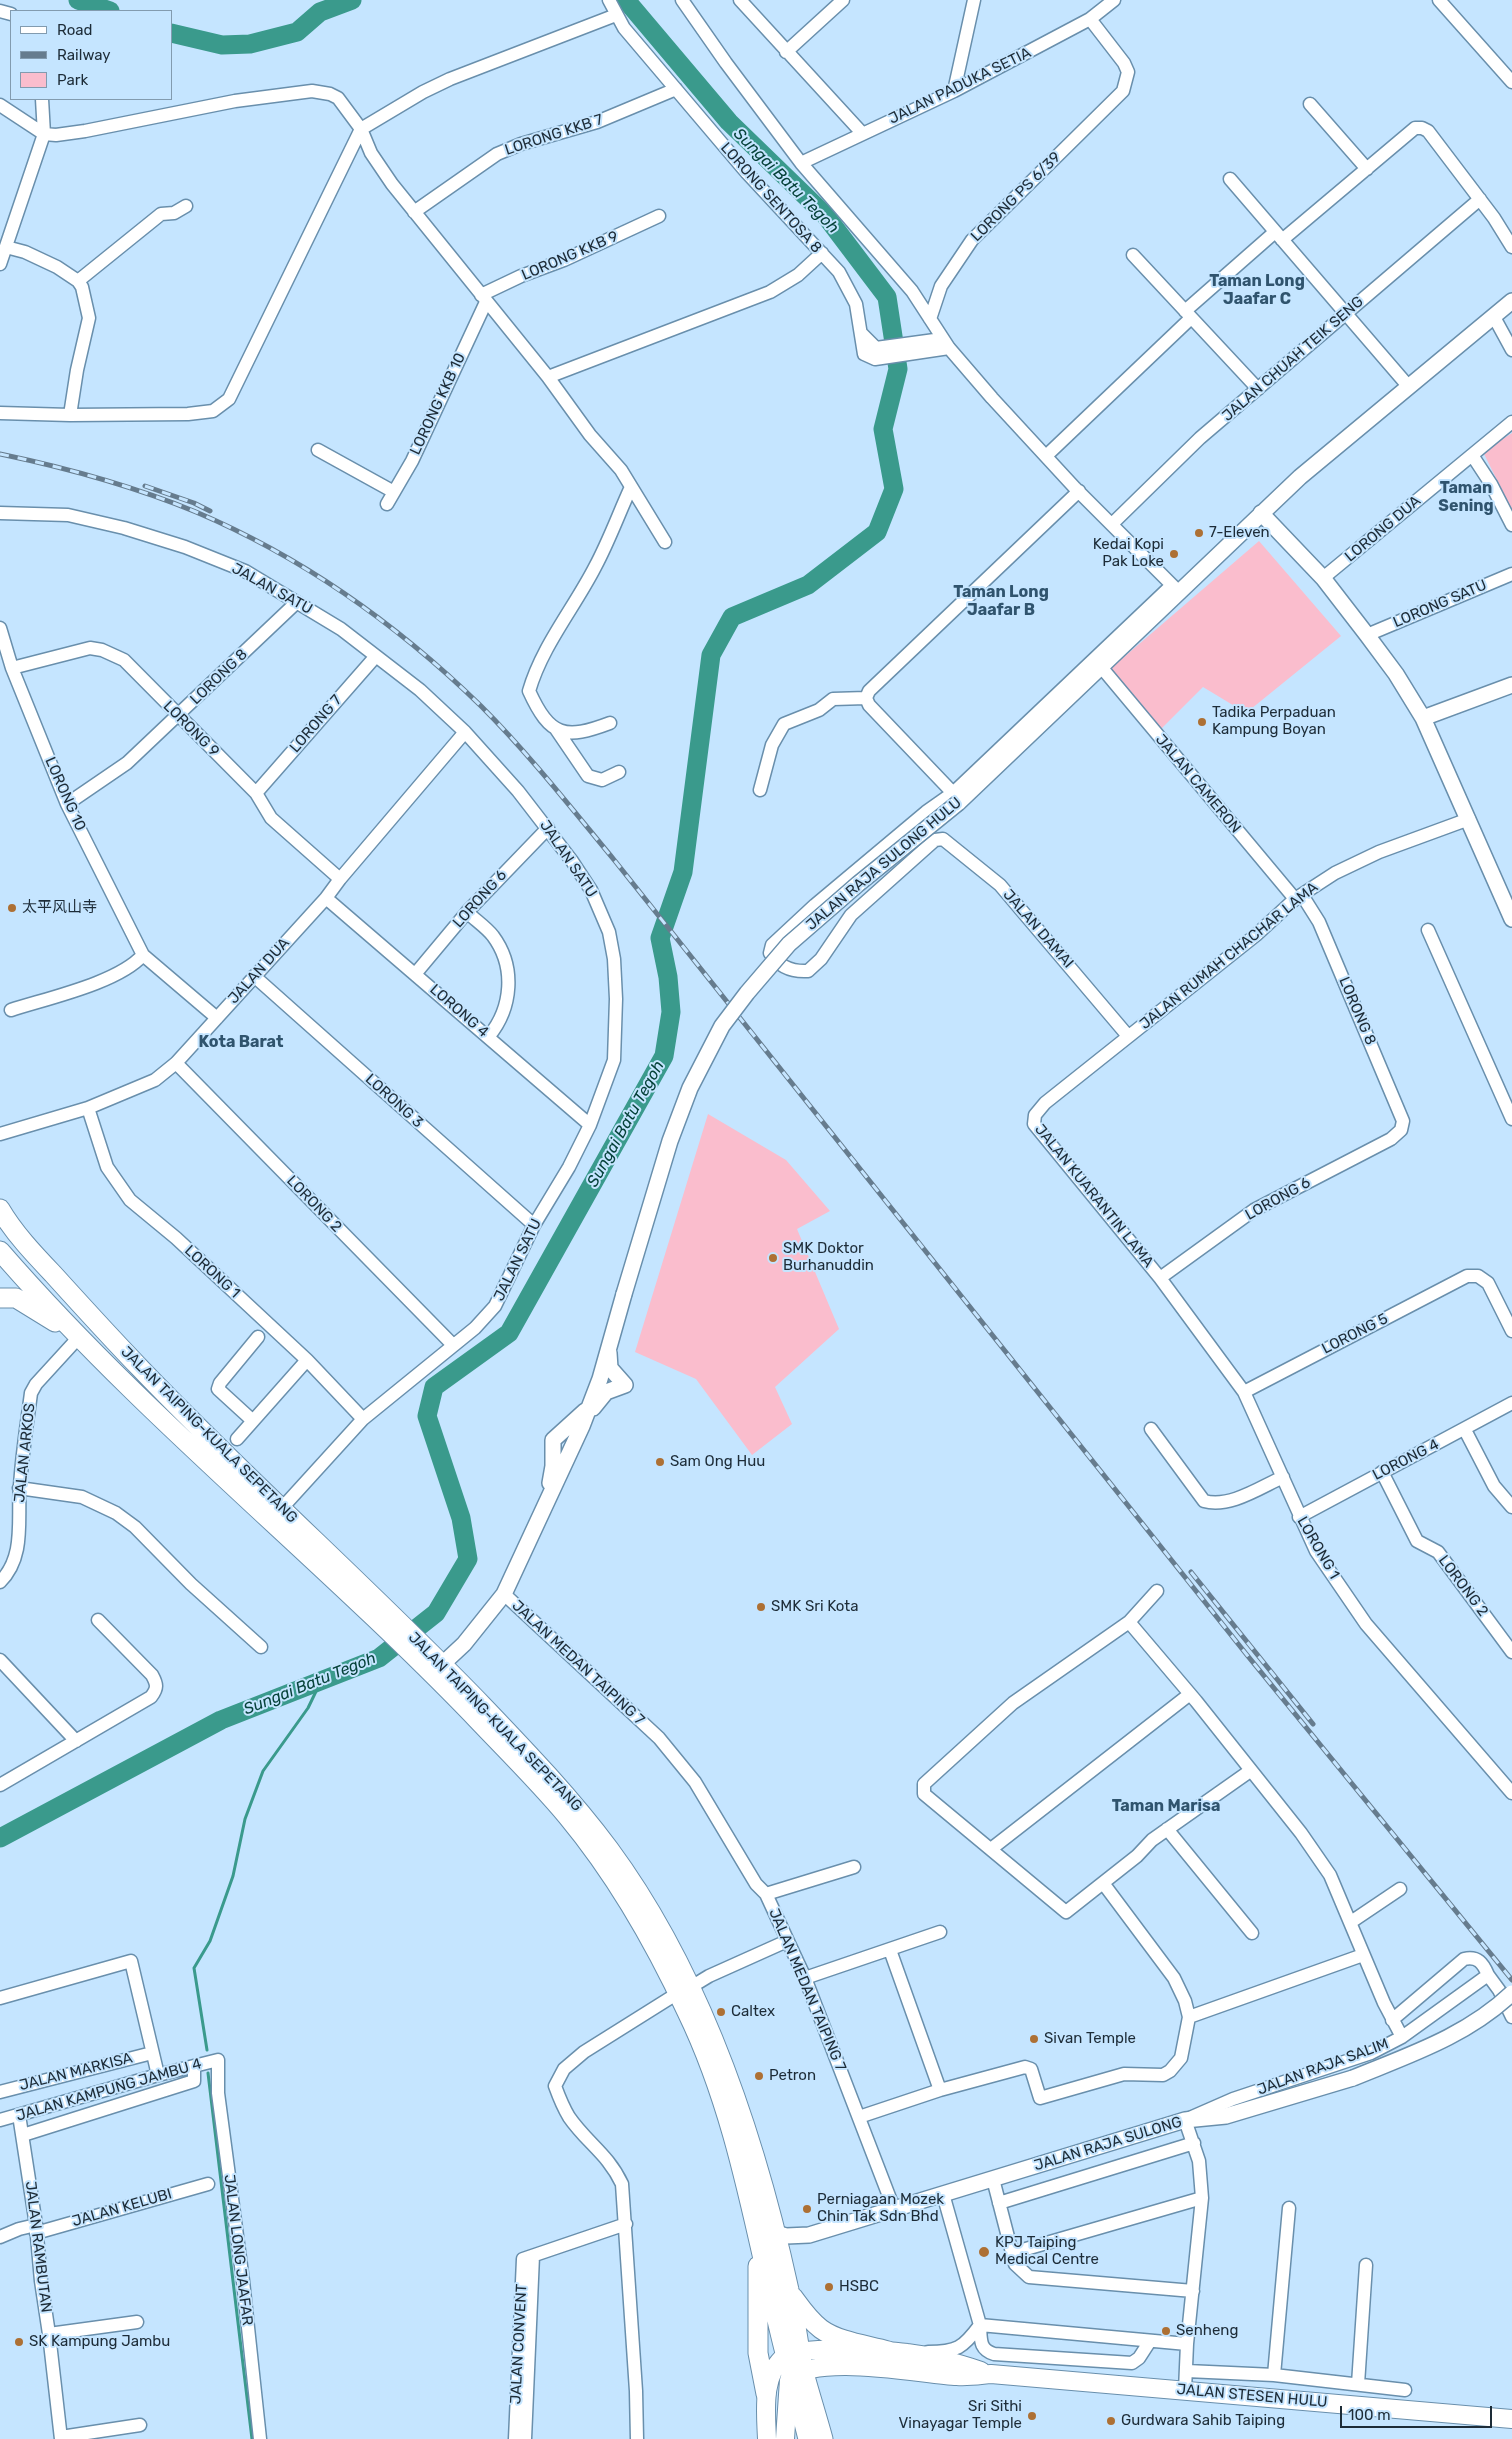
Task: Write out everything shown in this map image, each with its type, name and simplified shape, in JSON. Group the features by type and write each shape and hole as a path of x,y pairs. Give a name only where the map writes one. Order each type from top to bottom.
{"main road":[{"path":"0,1241 5,1231 2,1213"},
{"name":"JALAN TAIPING-KUALA SEPETANG","path":"2,1213 42,1263 135,1363 202,1433 282,1508 432,1663 568,1816 603,1864 685,1990 725,2066 776,2234 790,2294 793,2353"},
{"name":"JALAN TAIPING-KUALA SEPETANG","path":"0,1251 79,1337 218,1472 398,1630"},
{"path":"0,1298 16,1298 79,1337"},
{"name":"JALAN TAIPING-KUALA SEPETANG","path":"685,1990 726,2114 793,2353"},
{"path":"755,2217 758,2254 758,2353 766,2394 767,2439"},
{"path":"790,2294 810,2319 822,2330 840,2338 888,2351"},
{"name":"JALAN STESEN HULU","path":"793,2353 888,2351 908,2353 991,2374"},
{"path":"766,2394 774,2372 793,2353"},
{"path":"793,2353 808,2439"},
{"name":"JALAN STESEN HULU","path":"798,2374 834,2364 958,2376 991,2374 1512,2419"},
{"path":"785,2439 789,2380 798,2374"},
{"path":"798,2374 823,2439"}],"street":[{"name":"LORONG SENTOSA 8","path":"610,0 616,15 747,174 839,272 852,292 856,304 864,354 946,343"},
{"path":"682,0 726,63 801,163 906,284 946,343 1046,456 1176,589 955,798 869,705 866,698 869,692 1079,491"},
{"path":"740,0 786,52 862,132"},
{"path":"786,52 843,0"},
{"path":"954,91 974,0"},
{"name":"JALAN PADUKA SETIA","path":"801,163 862,132 954,91 1090,19 1114,0"},
{"path":"1438,0 1512,82"},
{"path":"0,413 70,415 188,414 213,411 229,399 360,129 423,92 450,79 616,15"},
{"name":"LORONG PS 6/39","path":"930,320 941,286 972,240 1123,91 1128,72 1124,62 1090,19"},
{"name":"LORONG KKB 7","path":"414,212 497,154 521,144 597,122 676,89"},
{"path":"0,105 44,134 85,132 235,101 312,90 338,98 360,129 371,153 414,212 548,377 590,436 621,470 665,542"},
{"path":"0,264 44,134 42,100"},
{"path":"1310,104 1367,169"},
{"path":"1046,456 1188,314 1279,236 1367,169 1415,128 1422,128 1428,131 1480,199 1512,247"},
{"path":"1230,179 1410,387"},
{"name":"JALAN CHUAH TEIK SENG","path":"1112,524 1200,438 1480,199"},
{"path":"78,281 162,214 174,213 186,206"},
{"name":"LORONG KKB 9","path":"483,298 521,276 564,260 659,216"},
{"path":"6,247 25,252 57,267 78,281 87,302 89,318 77,370 70,415"},
{"path":"548,377 770,292 798,275 822,252"},
{"path":"1133,255 1258,389"},
{"name":"LORONG KKB 10","path":"387,504 412,461 483,298"},
{"name":"JALAN RAJA SULONG HULU","path":"582,1426 600,1378 680,1114 704,1058 722,1026 747,992 796,937 1102,668 1176,589 1300,477 1512,301"},
{"path":"1494,317 1512,350"},
{"name":"LORONG DUA","path":"1323,578 1512,422"},
{"path":"318,450 394,492"},
{"path":"1472,455 1491,484 1512,525"},
{"path":"619,772 602,780 595,780 588,776 556,729 535,705 529,691 533,678 596,566 632,487"},
{"name":"JALAN SATU","path":"0,512 68,515 151,536 245,572 341,629 420,690 465,732 548,828 591,890 609,932 614,959 617,1031 614,1060 590,1125 569,1167 534,1225 495,1306 475,1328 363,1418 282,1508"},
{"path":"1261,513 1323,578 1396,674 1423,718 1512,920"},
{"name":"LORONG SATU","path":"1367,635 1511,576"},
{"name":"LORONG 8","path":"67,804 126,763 297,602"},
{"name":"LORONG 10","path":"0,628 12,668 67,804 143,955 217,1018"},
{"name":"LORONG 9","path":"12,668 90,648 102,650 124,660 256,793 272,818 340,879"},
{"name":"LORONG 7","path":"256,793 376,656"},
{"name":"JALAN CAMERON","path":"1102,668 1299,898"},
{"path":"1423,718 1512,685"},
{"path":"760,790 772,745 784,724 819,710 833,699 866,698"},
{"path":"556,729 567,734 584,733 610,723"},
{"name":"JALAN DUA","path":"0,1134 88,1108 156,1080 176,1063 326,898 465,732"},
{"name":"JALAN DAMAI","path":"955,798 926,812 815,905 772,945 770,952 774,958 794,972 808,971 821,959 851,915 935,840 943,839 1000,885 1128,1036"},
{"name":"JALAN RUMAH CHACHAR LAMA","path":"1128,1036 1256,935 1299,898 1335,873 1379,852 1469,819"},
{"name":"LORONG 6","path":"416,973 467,912 548,828"},
{"name":"LORONG 4","path":"326,898 416,973 590,1125"},
{"name":"LORONG 8","path":"1299,898 1319,922 1386,1079 1402,1121 1401,1130"},
{"path":"467,912 492,935 500,949 507,970 508,1004 500,1023 489,1036"},
{"path":"1428,930 1512,1119"},
{"path":"11,1010 112,976 133,966 143,955"},
{"name":"LORONG 3","path":"254,976 534,1225"},
{"name":"JALAN KUARANTIN LAMA","path":"1128,1036 1045,1103 1035,1115 1034,1124 1160,1278"},
{"name":"LORONG 2","path":"176,1063 453,1345"},
{"name":"LORONG 1","path":"88,1108 107,1167 130,1200 176,1238 307,1360 363,1418"},
{"name":"LORONG 6","path":"1160,1278 1254,1210 1391,1139 1401,1130"},
{"name":"LORONG 5","path":"1244,1392 1467,1276 1478,1276 1488,1283 1512,1331"},
{"name":"LORONG 1","path":"1160,1278 1244,1392 1316,1552 1366,1624 1512,1793"},
{"name":"JALAN ARKOS","path":"0,1582 15,1559 20,1537 20,1488 31,1393 36,1384 79,1337"},
{"path":"253,1422 218,1389 220,1383 258,1337"},
{"path":"432,1663 464,1644 504,1594 546,1499 582,1426 595,1404 606,1392 626,1385 610,1368 609,1347"},
{"path":"237,1439 307,1360"},
{"name":"LORONG 4","path":"1299,1517 1465,1430 1512,1403"},
{"path":"546,1499 553,1466 553,1440 588,1408"},
{"path":"1151,1429 1204,1501 1218,1504 1229,1501 1283,1477"},
{"path":"1465,1430 1494,1486 1512,1507"},
{"name":"LORONG 2","path":"1382,1472 1417,1541 1438,1552 1512,1652"},
{"path":"20,1488 82,1497 116,1513 135,1528 191,1584 262,1647"},
{"path":"1157,1591 1129,1622 1013,1703 924,1784 924,1794 1066,1912 1167,1829 1250,1771"},
{"name":"JALAN MEDAN TAIPING 7","path":"504,1594 659,1738 695,1782 756,1884 766,1894 788,1941 805,1978 894,2209"},
{"path":"0,1785 76,1741 157,1690 157,1684 152,1674 98,1620"},
{"path":"1129,1622 1190,1694 1301,1834 1330,1875 1392,2020 1402,2037"},
{"path":"0,1660 76,1741"},
{"path":"991,1849 1190,1694"},
{"path":"1167,1829 1252,1932"},
{"path":"766,1894 854,1867"},
{"path":"859,2117 940,2090 1025,2067 1031,2070 1040,2098 1124,2074 1162,2075 1170,2071 1181,2058 1189,2016 1174,1978 1103,1883"},
{"path":"1351,1922 1400,1889"},
{"path":"805,1978 940,1932"},
{"path":"637,2439 626,2224 622,2184 613,2165 570,2118 561,2103 555,2086 564,2069 584,2052 709,1976 788,1941"},
{"path":"890,1950 940,2090"},
{"path":"1189,2016 1363,1954"},
{"path":"1392,2020 1464,1960 1472,1958 1484,1964 1488,1975 1499,1990 1512,2016"},
{"path":"0,1998 131,1961 158,2074"},
{"name":"JALAN RAJA SALIM","path":"1185,2120 1233,2099 1371,2053 1402,2037 1488,1975"},
{"name":"JALAN RAJA SULONG","path":"776,2234 786,2236 809,2235 1185,2120 1226,2116 1353,2078 1448,2038 1493,2011 1512,1993"},
{"name":"JALAN MARKISA","path":"0,2092 152,2053"},
{"name":"JALAN KAMPUNG JAMBU 4","path":"0,2120 158,2074 218,2060"},
{"name":"JALAN LONG JAAFAR","path":"218,2060 218,2092 243,2281 260,2439"},
{"path":"23,2135 194,2081 194,2066"},
{"name":"JALAN RAMBUTAN","path":"19,2115 36,2229 61,2438"},
{"path":"1185,2120 1194,2143 1202,2179 1202,2198 1185,2390"},
{"path":"998,2203 1194,2143"},
{"path":"993,2179 1015,2264 1029,2277 1193,2291"},
{"name":"JALAN KELUBI","path":"0,2237 19,2229 36,2229 208,2184"},
{"path":"944,2194 980,2325 981,2346 986,2351 994,2354 1132,2363 1140,2358 1150,2341"},
{"path":"1012,2253 1202,2198"},
{"path":"1274,2375 1289,2208"},
{"path":"528,2257 626,2224"},
{"name":"JALAN CONVENT","path":"515,2439 528,2257"},
{"name":"JALAN CONVENT","path":"525,2439 528,2257"},
{"path":"1358,2384 1366,2265"},
{"path":"49,2334 137,2322"},
{"path":"980,2325 1188,2344"},
{"path":"908,2353 958,2349 966,2344 980,2325"},
{"path":"1187,2371 1274,2375 1405,2390"},
{"path":"61,2438 140,2425"}],"green space":[{"path":"1512,433 1512,510 1483,452"},
{"path":"1259,541 1341,636 1246,713 1203,687 1160,730 1110,669"},
{"path":"708,1114 786,1160 830,1211 797,1229 839,1329 775,1387 792,1424 752,1455 696,1379 635,1352"}],"waterway":[{"path":"78,0 107,10"},
{"path":"172,33 222,45 250,44 297,32 320,12 352,0"},
{"name":"Sungai Batu Tegoh","path":"0,1838 221,1720 379,1658 436,1613 468,1559 461,1518 427,1416 434,1387 509,1333 664,1056 671,1012 668,977 660,938 683,872 711,655 732,617 808,585 877,532 894,489 883,429 898,369 887,297 825,215 729,122 626,0"},
{"path":"207,2050 194,1968 210,1941 233,1876 245,1819 263,1771 308,1708 321,1681"},
{"path":"208,2073 252,2439"}],"railway":[{"path":"0,454 50,465 148,494 196,512 274,550 348,596 383,621 450,677 499,724 615,861 1247,1655 1512,1980"},
{"path":"145,486 194,503 210,511"},
{"path":"1191,1572 1313,1724"}],"place":[{"name":"7-Eleven","path":"1199,533"},
{"name":"Kedai Kopi Pak Loke","path":"1174,554"},
{"name":"Tadika Perpaduan Kampung Boyan","path":"1202,722"},
{"name":"太平风山寺","path":"12,908"},
{"name":"SMK Doktor Burhanuddin","path":"773,1258"},
{"name":"Sam Ong Huu","path":"660,1462"},
{"name":"SMK Sri Kota","path":"761,1607"},
{"name":"Caltex","path":"721,2012"},
{"name":"Sivan Temple","path":"1034,2039"},
{"name":"Petron","path":"759,2076"},
{"name":"Perniagaan Mozek Chin Tak Sdn Bhd","path":"807,2209"},
{"name":"KPJ Taiping Medical Centre","path":"984,2252"},
{"name":"HSBC","path":"829,2287"},
{"name":"Senheng","path":"1166,2331"},
{"name":"SK Kampung Jambu","path":"19,2342"},
{"name":"Sri Sithi Vinayagar Temple","path":"1032,2416"},
{"name":"Gurdwara Sahib Taiping","path":"1111,2421"}],"district":[{"name":"Taman Long Jaafar C","path":"1257,290"},
{"name":"Taman Sening","path":"1466,497"},
{"name":"Taman Long Jaafar B","path":"1001,601"},
{"name":"Kota Barat","path":"241,1042"},
{"name":"Taman Marisa","path":"1166,1806"}]}
